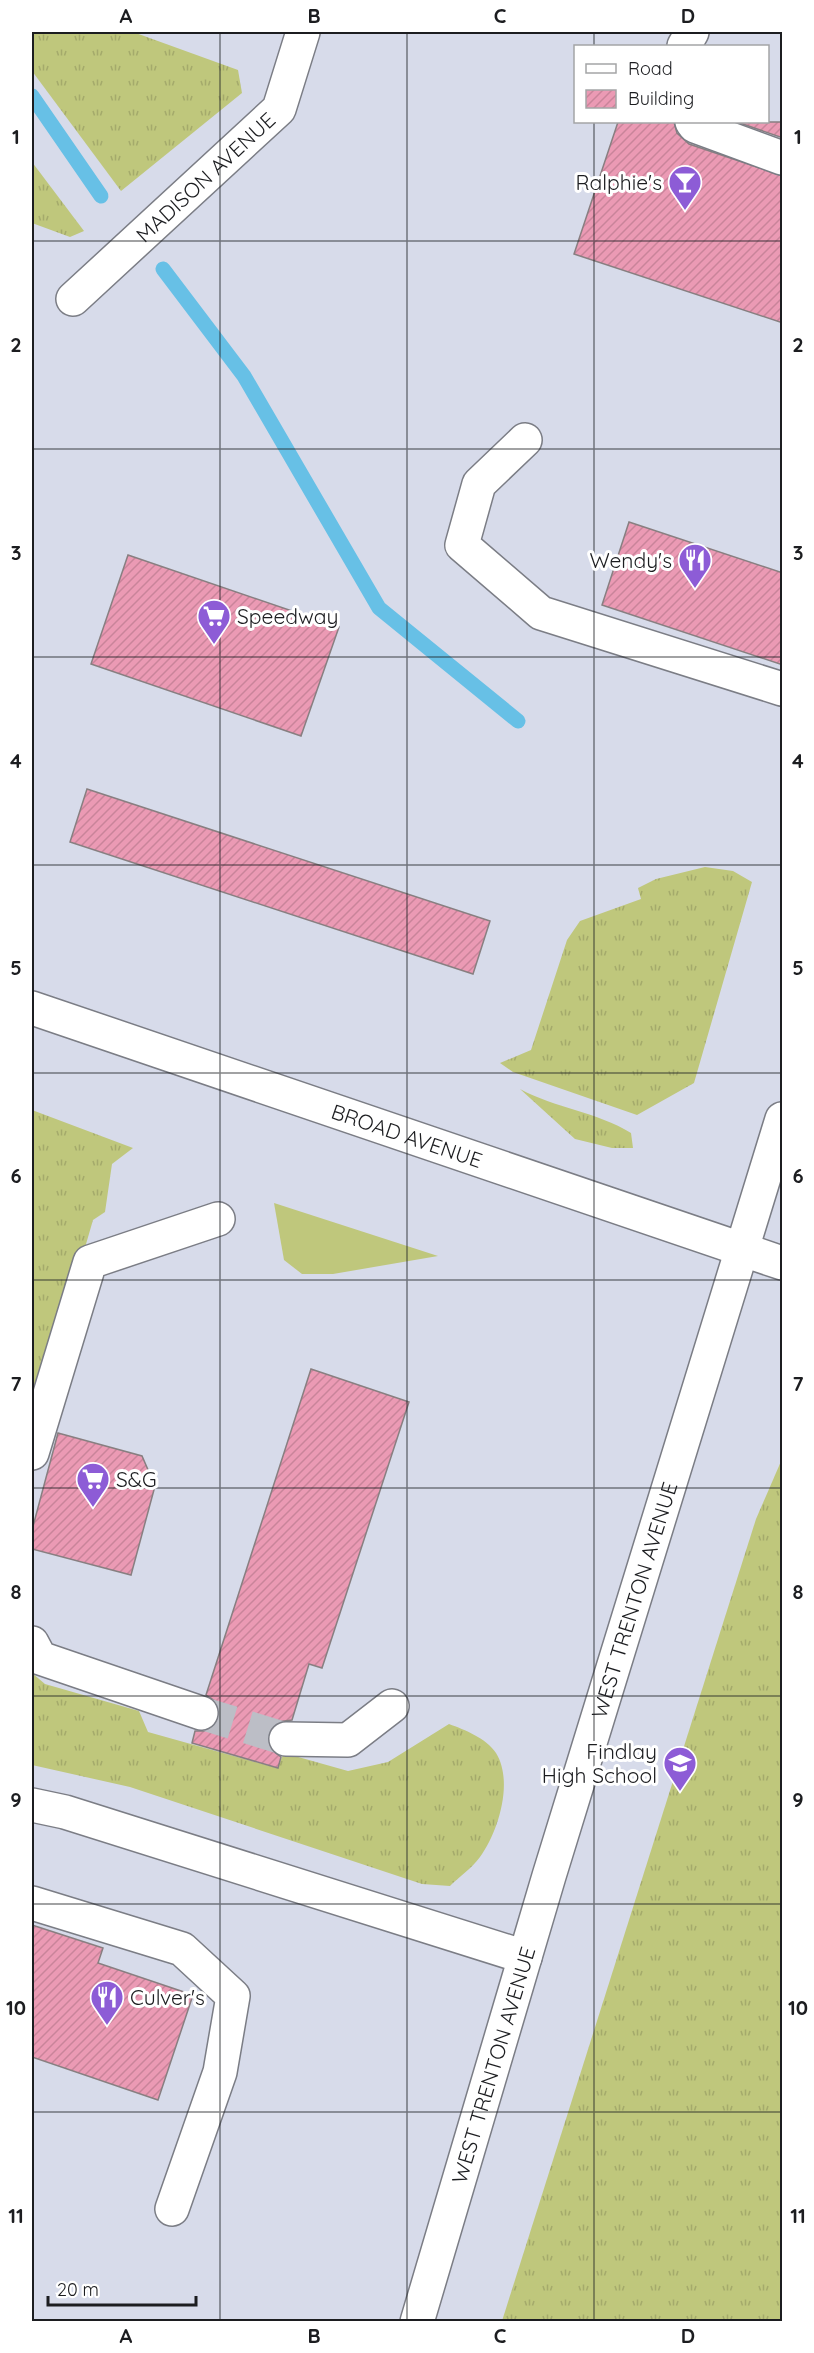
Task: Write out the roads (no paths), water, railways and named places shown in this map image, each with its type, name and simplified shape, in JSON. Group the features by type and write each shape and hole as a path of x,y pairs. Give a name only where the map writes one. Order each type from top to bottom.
{"main road":[{"name":"MADISON AVENUE","path":"73,299 279,109 303,32"},
{"path":"693,123 695,126 783,158"},
{"path":"525,440 479,484 462,545 541,613 783,689"},
{"name":"BROAD AVENUE","path":"32,1008 783,1263"},
{"name":"WEST TRENTON AVENUE","path":"417,2322 525,1957 783,1119"},
{"path":"32,1452 90,1262 218,1219"},
{"path":"32,1644 40,1659 201,1713"},
{"path":"286,1738 348,1740 392,1706"},
{"path":"32,1805 77,1815 525,1957"},
{"path":"32,1903 182,1949 233,1996 220,2072 172,2209"}],"waterway":[{"path":"32,96 101,196"},
{"path":"163,269 244,376 379,608 518,721"}],"tunnel":[{"path":"201,1713 286,1739"}],"place":[{"name":"Ralphie's","path":"685,211"},
{"name":"Wendy's","path":"695,589"},
{"name":"Speedway","path":"214,645"},
{"name":"S&G","path":"93,1508"},
{"name":"Findlay High School","path":"680,1792"},
{"name":"Culver's","path":"107,2026"}]}
